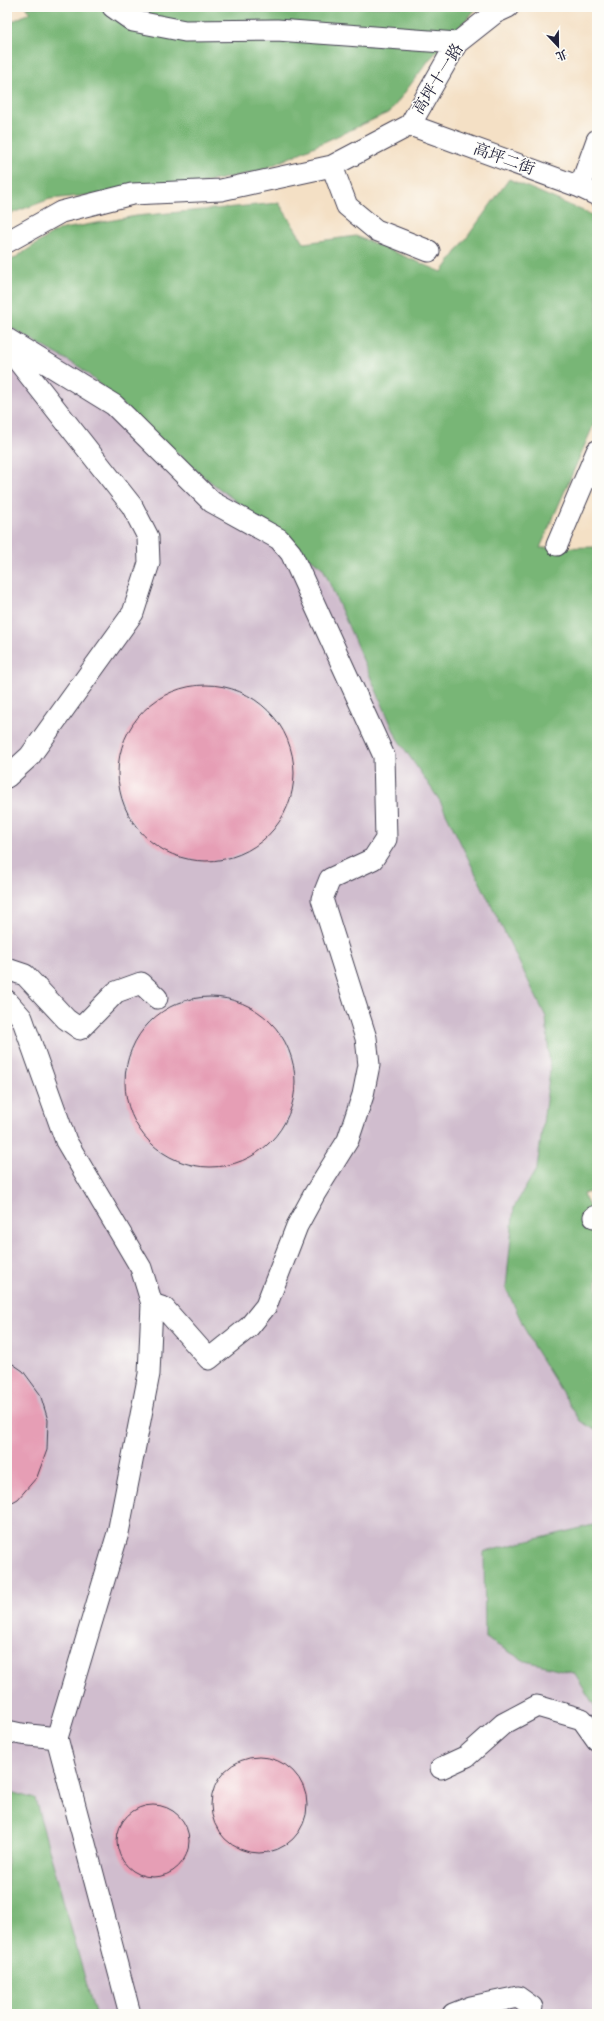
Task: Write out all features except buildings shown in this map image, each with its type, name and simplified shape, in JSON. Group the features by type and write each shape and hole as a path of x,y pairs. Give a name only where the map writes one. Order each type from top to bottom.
{"street":[{"path":"113,7 133,21 186,31 277,30 457,43"},
{"name":"高坪十一路","path":"410,125 457,43 495,13 508,7"},
{"path":"7,242 62,212 132,194 221,190 332,166 410,125"},
{"name":"高坪二街","path":"410,125 588,191"},
{"path":"588,191 597,140"},
{"path":"332,166 347,206 376,230 429,251"},
{"path":"7,339 114,405 212,502 279,539 291,553 384,756 386,839 373,859 330,879 322,899 366,1038 369,1066 363,1095 348,1140 315,1192 297,1226 266,1306 249,1327 209,1359 164,1308 152,1304"},
{"path":"7,347 132,506 148,537 149,564 133,613 30,756 7,777"},
{"path":"556,545 596,455"},
{"path":"7,969 25,975 66,1019 80,1029 116,992 141,983 157,998"},
{"path":"7,1001 22,1018 66,1141 141,1268 152,1304 149,1374 118,1533 57,1738 130,2014"},
{"path":"441,1768 467,1756 503,1724 537,1706 582,1719 597,1740"},
{"path":"7,1730 21,1734 57,1738"},
{"path":"453,2014 471,2007 518,1997 529,2012"}],"shaded area":[{"path":"7,258 39,316 361,514 577,1036 566,1180 597,1281 597,2014 28,2014 7,1940"}],"green space":[{"path":"25,7 478,7 429,60 390,112 260,171 192,185 50,199 7,215 7,24 31,12"},
{"path":"509,179 597,217 597,417 540,548 597,547 597,1190 583,1194 597,1222 597,1431 580,1421 532,1344 506,1288 514,1207 537,1168 550,1070 546,1017 440,801 397,738 323,568 203,476 81,368 10,327 7,322 7,263 58,230 136,216 279,203 304,243 356,236 442,272"},
{"path":"597,1524 597,1710 574,1673 525,1661 485,1638 484,1552"},
{"path":"7,1791 35,1799 95,2014 7,2014"}]}
